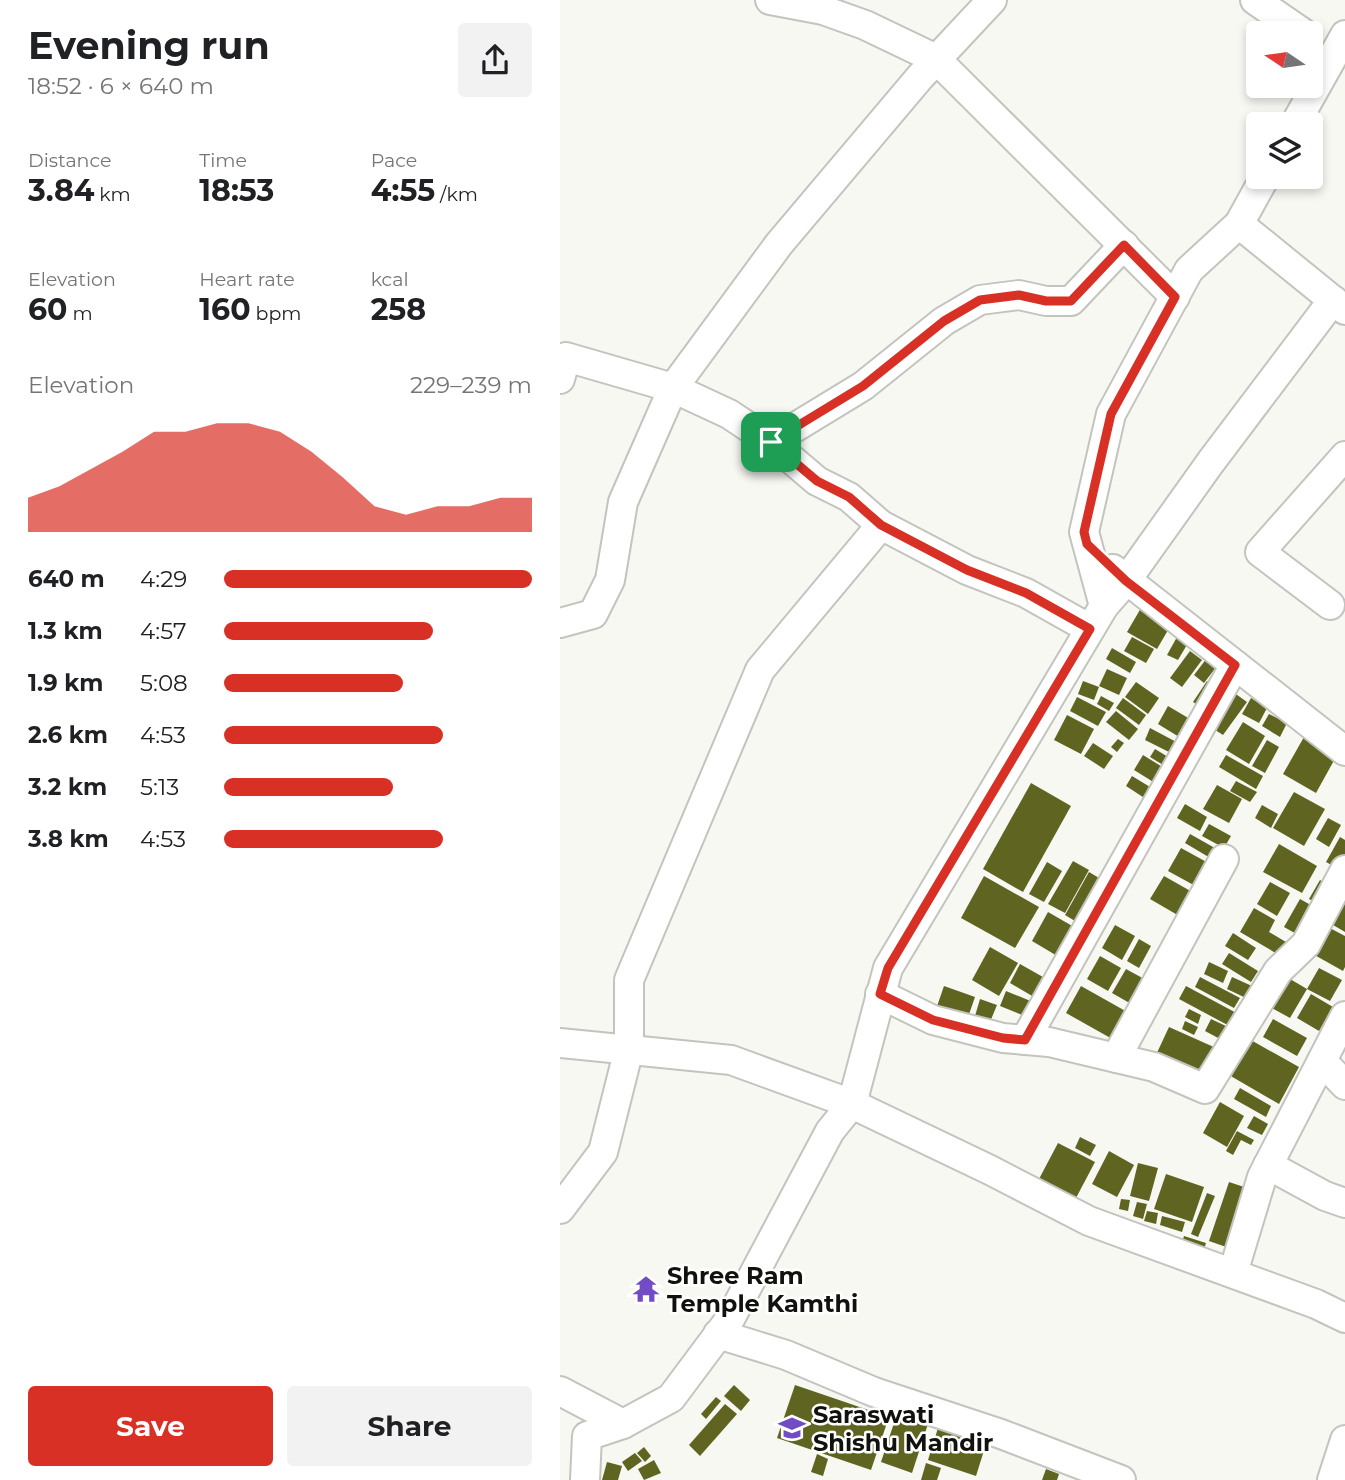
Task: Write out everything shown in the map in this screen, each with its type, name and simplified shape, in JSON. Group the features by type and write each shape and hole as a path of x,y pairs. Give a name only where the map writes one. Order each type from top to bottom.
{"street":[{"path":"770,0 823,10 865,25 936,59 1175,297"},
{"path":"560,623 593,614 610,580 623,502 673,388 779,244 936,59 992,0"},
{"path":"1255,0 1286,21"},
{"path":"1302,112 1339,45"},
{"path":"1097,618 1084,532 1111,414 1189,270 1238,225 1258,189"},
{"path":"578,1477 587,1436 623,1424 671,1398 730,1319 830,1131 852,1104 888,968 1097,618 1210,463 1339,305 1238,225"},
{"path":"771,442 863,386 944,321 980,300 1019,295 1046,301 1071,301 1124,245"},
{"path":"560,379 566,357 673,388 729,414 771,442 817,481 849,497 881,525 967,570 1097,618"},
{"path":"1331,605 1260,552 1345,456"},
{"path":"560,1209 603,1152 629,1049 629,980 760,670 881,525"},
{"path":"1087,544 1126,581 1345,751"},
{"path":"1025,1040 1235,665"},
{"path":"1116,1058 1224,859"},
{"path":"880,994 933,1020 1003,1038 1049,1042 1154,1067 1205,1088 1278,971 1306,944 1345,870"},
{"path":"1233,1273 1262,1177 1345,1016"},
{"path":"560,1043 731,1060 852,1104 1089,1221 1316,1304 1345,1318"},
{"path":"1322,1061 1345,1085"},
{"path":"1268,1165 1325,1196 1345,1203"},
{"path":"718,1334 786,1354 874,1392 1001,1434 1121,1480"},
{"path":"560,1391 623,1424"},
{"path":"1332,1480 1345,1440"}],"building":[{"path":"1141,608 1171,625 1157,649 1127,632"},
{"path":"1132,637 1154,649 1146,663 1124,651"},
{"path":"1177,637 1188,643 1178,660 1167,655"},
{"path":"1112,648 1136,662 1130,673 1106,659"},
{"path":"1190,651 1202,660 1182,687 1170,678"},
{"path":"1207,658 1217,666 1204,683 1194,675"},
{"path":"1107,669 1127,678 1119,695 1099,686"},
{"path":"1083,681 1099,687 1094,700 1078,694"},
{"path":"1207,681 1216,687 1202,708 1193,702"},
{"path":"1136,682 1159,698 1148,714 1125,697"},
{"path":"1233,692 1247,702 1223,735 1209,726"},
{"path":"1101,696 1114,703 1109,711 1097,704"},
{"path":"1077,697 1106,712 1098,726 1070,711"},
{"path":"1123,698 1146,715 1139,725 1116,708"},
{"path":"1251,698 1267,708 1259,723 1242,714"},
{"path":"1168,706 1195,722 1184,740 1158,724"},
{"path":"1116,711 1138,729 1129,740 1106,722"},
{"path":"1269,714 1287,723 1280,737 1262,726"},
{"path":"1067,715 1094,729 1081,754 1054,740"},
{"path":"1243,722 1265,736 1249,764 1226,750"},
{"path":"1150,728 1182,745 1177,756 1145,740"},
{"path":"1304,737 1337,755 1316,793 1283,774"},
{"path":"1118,739 1124,743 1117,752 1111,747"},
{"path":"1267,740 1279,747 1265,773 1252,766"},
{"path":"1093,743 1113,756 1104,769 1084,756"},
{"path":"1155,749 1173,760 1168,768 1150,757"},
{"path":"1143,755 1164,768 1155,783 1134,770"},
{"path":"1226,755 1263,776 1256,789 1219,767"},
{"path":"1132,776 1155,790 1149,801 1126,786"},
{"path":"1236,781 1257,792 1250,802 1230,791"},
{"path":"1031,783 1071,806 1023,892 983,869"},
{"path":"1217,785 1242,799 1229,823 1203,809"},
{"path":"1294,792 1325,809 1304,846 1273,828"},
{"path":"1185,804 1207,817 1200,831 1177,818"},
{"path":"1262,805 1278,814 1271,828 1255,818"},
{"path":"1328,818 1341,825 1329,847 1316,839"},
{"path":"1209,824 1231,836 1224,848 1202,836"},
{"path":"1190,834 1222,852 1217,862 1185,843"},
{"path":"1340,837 1345,840 1345,858 1339,869 1326,862"},
{"path":"1279,844 1317,866 1302,893 1263,872"},
{"path":"1181,848 1212,865 1199,888 1168,871"},
{"path":"1073,861 1089,870 1065,913 1048,904"},
{"path":"1047,862 1062,871 1044,902 1029,894"},
{"path":"1089,872 1109,884 1085,927 1065,915"},
{"path":"984,876 1039,907 1015,948 961,918"},
{"path":"1164,876 1194,893 1181,917 1150,899"},
{"path":"1320,880 1331,887 1320,905 1309,899"},
{"path":"1270,882 1290,893 1277,916 1257,904"},
{"path":"1300,899 1316,908 1300,936 1284,927"},
{"path":"1345,899 1345,932 1328,922"},
{"path":"1254,908 1275,920 1269,932 1286,942 1279,955 1240,932"},
{"path":"1048,912 1081,931 1064,960 1032,941"},
{"path":"1115,925 1135,936 1122,960 1102,948"},
{"path":"1326,926 1345,936 1343,971 1311,953"},
{"path":"1233,933 1256,948 1248,960 1225,946"},
{"path":"1139,939 1151,946 1139,968 1127,961"},
{"path":"990,947 1018,963 999,996 972,980"},
{"path":"1229,953 1258,971 1251,982 1222,964"},
{"path":"1100,956 1121,968 1108,991 1087,979"},
{"path":"1209,962 1228,971 1223,983 1204,974"},
{"path":"1020,964 1050,981 1039,1000 1010,983"},
{"path":"1319,968 1342,980 1330,1001 1307,989"},
{"path":"1126,969 1146,980 1133,1005 1112,993"},
{"path":"1285,976 1307,989 1290,1018 1268,1006"},
{"path":"1200,977 1240,998 1234,1008 1195,987"},
{"path":"1232,977 1252,986 1246,998 1227,989"},
{"path":"944,986 975,997 966,1023 935,1012"},
{"path":"1081,986 1129,1013 1114,1040 1066,1013"},
{"path":"1186,986 1242,1016 1235,1029 1179,999"},
{"path":"1006,991 1033,1002 1027,1017 1000,1006"},
{"path":"1311,994 1333,1007 1319,1031 1297,1018"},
{"path":"980,999 997,1005 990,1022 975,1016"},
{"path":"1189,1009 1201,1015 1198,1024 1185,1017"},
{"path":"1211,1019 1228,1027 1222,1040 1205,1031"},
{"path":"1273,1019 1307,1038 1297,1056 1263,1037"},
{"path":"1185,1021 1198,1027 1194,1035 1182,1029"},
{"path":"1169,1027 1216,1048 1203,1078 1155,1057"},
{"path":"1249,1039 1299,1067 1279,1104 1229,1075"},
{"path":"1240,1088 1271,1106 1266,1117 1234,1099"},
{"path":"1220,1102 1244,1116 1227,1147 1203,1133"},
{"path":"1254,1116 1268,1124 1262,1135 1247,1128"},
{"path":"1237,1131 1254,1140 1251,1145 1241,1140 1233,1155 1226,1151"},
{"path":"1080,1137 1096,1145 1090,1156 1075,1148"},
{"path":"1058,1143 1095,1162 1076,1198 1039,1179"},
{"path":"1109,1151 1134,1165 1117,1197 1092,1184"},
{"path":"1138,1163 1158,1168 1149,1201 1130,1196"},
{"path":"1166,1174 1204,1187 1192,1222 1154,1209"},
{"path":"1229,1182 1253,1190 1232,1249 1209,1241"},
{"path":"1207,1193 1215,1196 1198,1237 1191,1234"},
{"path":"1121,1199 1130,1200 1128,1211 1119,1209"},
{"path":"1137,1202 1147,1204 1143,1219 1133,1216"},
{"path":"1147,1211 1158,1213 1156,1224 1144,1221"},
{"path":"1162,1216 1185,1222 1182,1232 1160,1225"},
{"path":"1184,1236 1206,1243 1203,1253 1181,1246"},
{"path":"734,1385 750,1400 741,1411 724,1396"},
{"path":"795,1385 889,1417 871,1470 777,1438"},
{"path":"716,1397 721,1401 706,1419 701,1414"},
{"path":"725,1404 737,1414 700,1456 689,1445"},
{"path":"897,1414 928,1424 912,1473 881,1462"},
{"path":"938,1428 986,1444 976,1476 928,1460"},
{"path":"644,1447 651,1456 645,1462 637,1453"},
{"path":"635,1453 642,1461 628,1471 622,1462"},
{"path":"817,1454 828,1459 823,1476 811,1472"},
{"path":"654,1460 661,1473 644,1480 638,1469"},
{"path":"607,1462 622,1466 618,1480 602,1480"},
{"path":"926,1463 941,1468 937,1480 921,1480"},
{"path":"1046,1469 1059,1474 1057,1480 1042,1480"}],"place":[{"name":"Shree Ram Temple Kamthi","path":"646,1289"},
{"name":"Saraswati Shishu Mandir","path":"792,1428"}],"route":[{"path":"1124,245 1175,297 1111,414 1084,532 1087,544 1126,581 1235,665 1025,1040 1003,1038 933,1020 880,994 888,968 1090,629 1026,593 967,570 881,525 849,497 817,481 771,442 863,386 944,321 980,300 1019,295 1046,301 1071,301 1124,245"}]}
